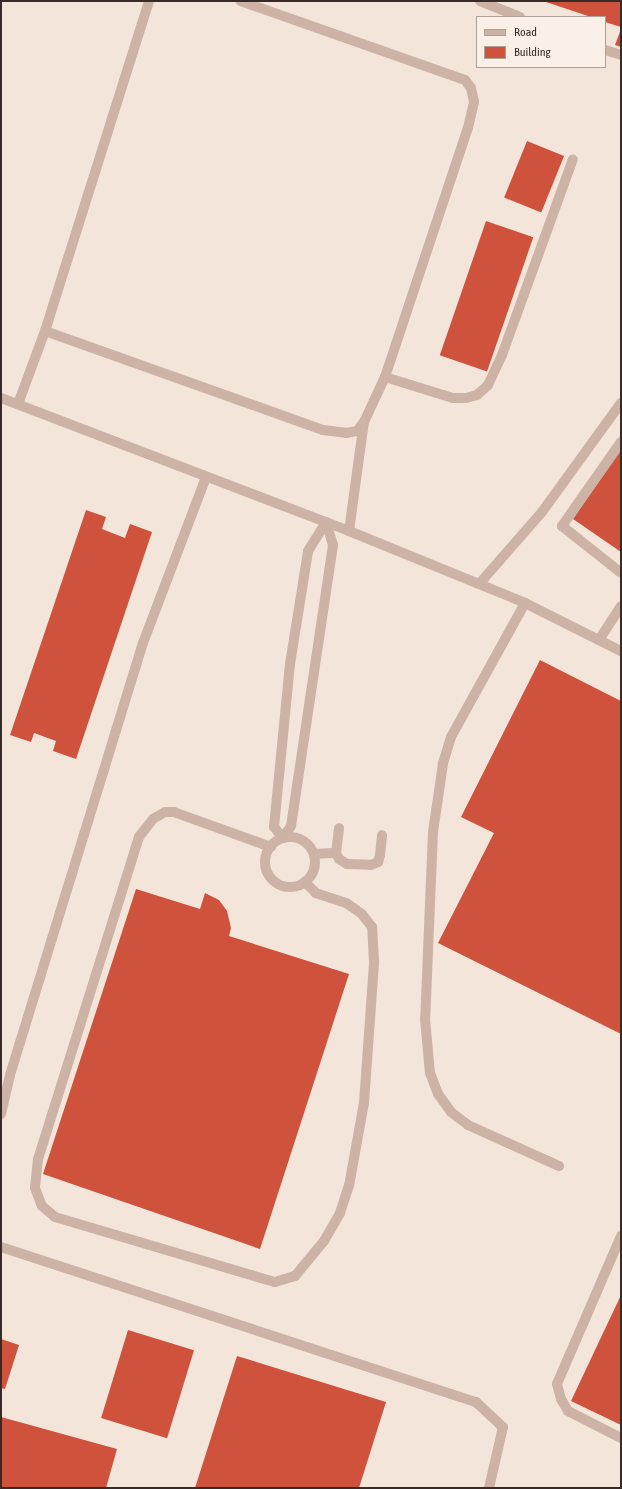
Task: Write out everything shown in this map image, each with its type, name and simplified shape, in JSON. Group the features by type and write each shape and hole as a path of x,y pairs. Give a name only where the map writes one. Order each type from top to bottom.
{"street":[{"path":"18,404 45,331 149,1"},
{"path":"45,331 323,430 346,434 356,431 364,422 385,377 468,128 474,102 471,88 465,80 241,1"},
{"path":"480,1 518,16"},
{"path":"606,50 621,55"},
{"path":"385,377 453,398 466,398 477,395 488,384 502,355 574,159"},
{"path":"1,398 349,531 525,603 621,651"},
{"path":"478,584 542,512 621,403"},
{"path":"349,531 364,422"},
{"path":"621,442 562,526 621,573"},
{"path":"1,1114 10,1075 143,643 206,477"},
{"path":"326,522 308,551 290,664 274,827 282,838 302,840 314,854 314,868 305,882 292,887 273,880 266,865 271,847 282,838 291,826 333,545 326,522"},
{"path":"525,603 451,737 443,764 433,832 425,1019 430,1073 438,1094 451,1112 468,1125 559,1166"},
{"path":"599,640 621,606"},
{"path":"271,847 174,812 165,812 153,819 139,837 38,1159 35,1188 42,1206 55,1217 275,1282 295,1276 324,1241 340,1213 349,1186 364,1103 374,962 372,927 362,914 346,903 316,893 305,882"},
{"path":"339,828 336,853 339,859 347,864 372,865 378,862 382,835"},
{"path":"314,854 336,853"},
{"path":"621,1236 557,1384 561,1400 568,1411 621,1438"},
{"path":"1,1247 476,1402 503,1426 489,1488"}],"building":[{"path":"543,1 621,1 621,27 606,22 606,16 588,16"},
{"path":"621,29 621,47 615,45"},
{"path":"527,141 564,156 541,213 504,198"},
{"path":"486,221 533,237 487,372 440,355"},
{"path":"621,449 621,552 573,519"},
{"path":"86,510 106,517 102,529 125,538 130,524 152,532 76,759 53,751 56,741 34,733 31,742 10,735"},
{"path":"540,660 621,701 621,1034 438,943 494,833 461,817"},
{"path":"136,889 200,909 205,893 219,900 227,911 231,928 229,936 349,974 260,1249 43,1174"},
{"path":"621,1295 621,1425 571,1401"},
{"path":"128,1330 194,1350 167,1438 101,1418"},
{"path":"1,1339 19,1345 5,1389 1,1388"},
{"path":"237,1356 386,1402 359,1488 195,1488"},
{"path":"1,1417 117,1449 106,1488 1,1488"}]}
